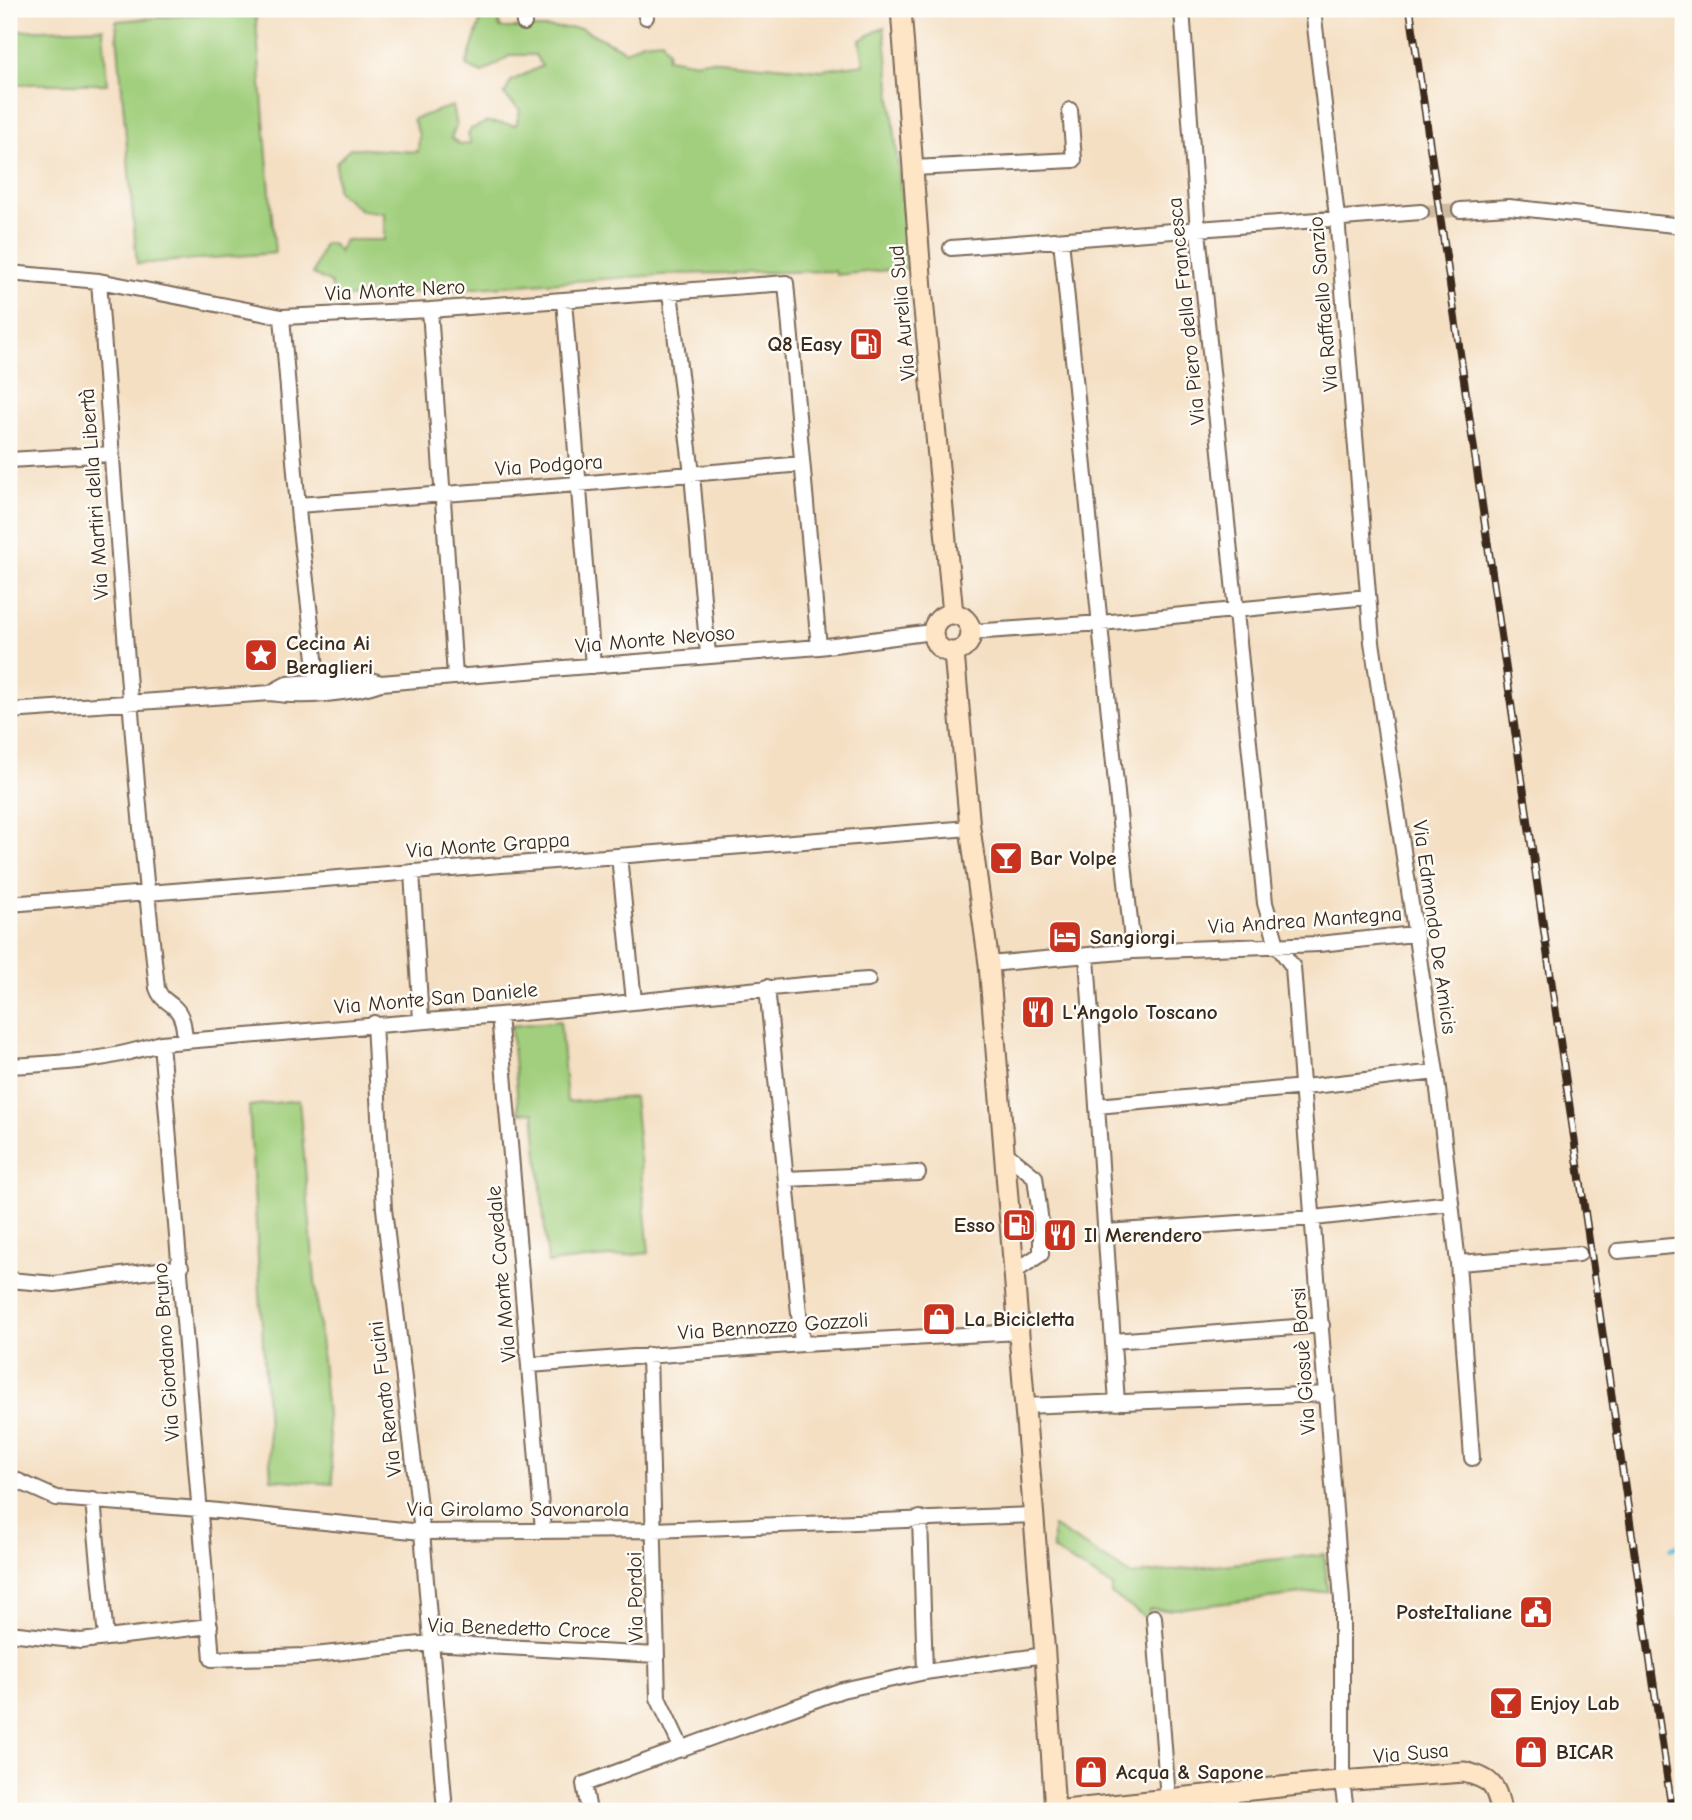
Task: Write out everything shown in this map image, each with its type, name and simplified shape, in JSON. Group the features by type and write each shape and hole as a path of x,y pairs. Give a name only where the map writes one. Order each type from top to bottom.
{"street":[{"name":"Via Aurelia Sud","path":"901,9 953,614"},
{"name":"Via Piero della Francesca","path":"1182,9 1198,231 1265,903 1277,945"},
{"name":"Via Raffaello Sanzio","path":"1313,9 1337,217 1368,597"},
{"path":"913,168 1074,160 1070,110"},
{"path":"1460,210 1509,208 1683,226"},
{"path":"951,248 1421,212"},
{"path":"1061,240 1133,951"},
{"name":"Via Monte Nero","path":"9,273 99,281 282,317 430,310 786,284 802,464"},
{"name":"Via Martiri della Libertà","path":"99,281 146,892 157,988 160,998 175,1008 181,1016 186,1041"},
{"path":"670,292 692,474 709,655"},
{"path":"564,300 593,666"},
{"path":"430,310 455,676"},
{"path":"282,317 298,505 318,687"},
{"path":"9,460 112,454"},
{"path":"802,464 819,646"},
{"name":"Via Podgora","path":"298,505 802,464"},
{"path":"972,632 1101,623 1368,597"},
{"name":"Via Edmondo De Amicis","path":"1368,597 1372,642 1436,1072 1458,1263 1472,1458"},
{"path":"953,614 963,618 972,632 968,644 961,651 954,653 939,648 932,632 937,621 944,615 953,614"},
{"name":"Via Monte Nevoso","path":"9,711 271,693 287,684 318,687 363,678 381,682 593,666 819,646 932,632"},
{"path":"954,653 970,828 989,964 1045,1655 1055,1811 1047,1811"},
{"name":"Via Monte Grappa","path":"9,904 970,828"},
{"path":"619,856 634,1001"},
{"path":"412,872 421,1020"},
{"name":"Via Andrea Mantegna","path":"989,964 1133,951 1319,944 1414,934"},
{"name":"Via Giosuè Borsi","path":"1277,945 1293,967 1304,1087 1342,1601 1342,1781 1346,1811"},
{"path":"1087,957 1117,1403"},
{"name":"Via Monte San Daniele","path":"9,1066 83,1062 131,1053 161,1043 374,1023 499,1015 768,987 868,980"},
{"path":"768,987 802,1344"},
{"name":"Via Monte Cavedale","path":"499,1015 543,1530"},
{"name":"Via Renato Fucini","path":"374,1023 384,1209 422,1532 445,1811"},
{"name":"Via Giordano Bruno","path":"161,1043 212,1659"},
{"path":"1097,1106 1436,1072"},
{"path":"1004,1152 1035,1177 1041,1223 1041,1254 1014,1272"},
{"path":"786,1179 918,1173"},
{"path":"1106,1232 1314,1218 1451,1203"},
{"path":"1618,1251 1683,1245"},
{"path":"1458,1263 1579,1254"},
{"path":"9,1280 55,1284 181,1267"},
{"path":"1113,1341 1322,1325"},
{"name":"Via Bennozzo Gozzoli","path":"530,1365 802,1344 1019,1332"},
{"name":"Via Pordoi","path":"649,1355 658,1698 681,1749"},
{"path":"1024,1406 1327,1394"},
{"name":"Via Girolamo Savonarola","path":"9,1477 56,1497 422,1532 654,1530 1032,1515"},
{"path":"93,1500 106,1638"},
{"path":"920,1518 925,1672"},
{"path":"1154,1617 1168,1798"},
{"path":"9,1633 81,1641 210,1626"},
{"name":"Via Benedetto Croce","path":"212,1659 304,1656 431,1643 657,1655"},
{"path":"589,1811 584,1784 842,1690 925,1672 1045,1655"},
{"name":"Via Susa","path":"1055,1811 1342,1781 1464,1772 1483,1777 1492,1784 1498,1792 1501,1811"}],"green space":[{"path":"476,9 497,9 500,28 581,28 626,51 642,42 662,40 668,51 667,58 691,62 708,60 821,70 864,64 860,40 884,27 903,215 909,230 909,238 904,238 905,251 909,253 910,268 836,275 835,271 675,274 334,298 331,283 313,274 324,243 332,243 339,252 345,240 384,240 384,213 361,210 337,191 336,163 350,148 418,152 419,135 413,119 452,106 456,126 451,138 461,145 471,143 468,135 471,129 487,122 516,125 520,110 504,95 511,81 542,66 535,55 511,55 482,73 466,66 480,22"},
{"path":"255,10 275,253 137,264 116,21"},
{"path":"103,28 107,84 14,84 12,31"},
{"path":"560,1021 567,1102 634,1097 649,1253 548,1263 534,1112 519,1113 511,1026"},
{"path":"299,1100 333,1484 271,1479 249,1106"},
{"path":"1053,1526 1131,1575 1324,1554 1328,1591 1166,1610 1149,1609 1148,1619 1111,1594 1113,1587 1053,1550"}],"waterway":[{"path":"1671,1549 1683,1544"}],"tunnel":[{"path":"1421,212 1460,210"}],"railway":[{"path":"1410,9 1672,1811"}],"place":[{"name":"Q8 Easy","path":"866,344"},
{"name":"Cecina Ai Beraglieri","path":"261,655"},
{"name":"Bar Volpe","path":"1006,858"},
{"name":"Sangiorgi","path":"1065,937"},
{"name":"L'Angolo Toscano","path":"1038,1012"},
{"name":"Esso","path":"1019,1225"},
{"name":"Il Merendero","path":"1060,1235"},
{"name":"La Bicicletta","path":"939,1319"},
{"name":"PosteItaliane","path":"1536,1612"},
{"name":"Enjoy Lab","path":"1506,1703"},
{"name":"BICAR","path":"1531,1752"},
{"name":"Acqua & Sapone","path":"1091,1772"}]}
